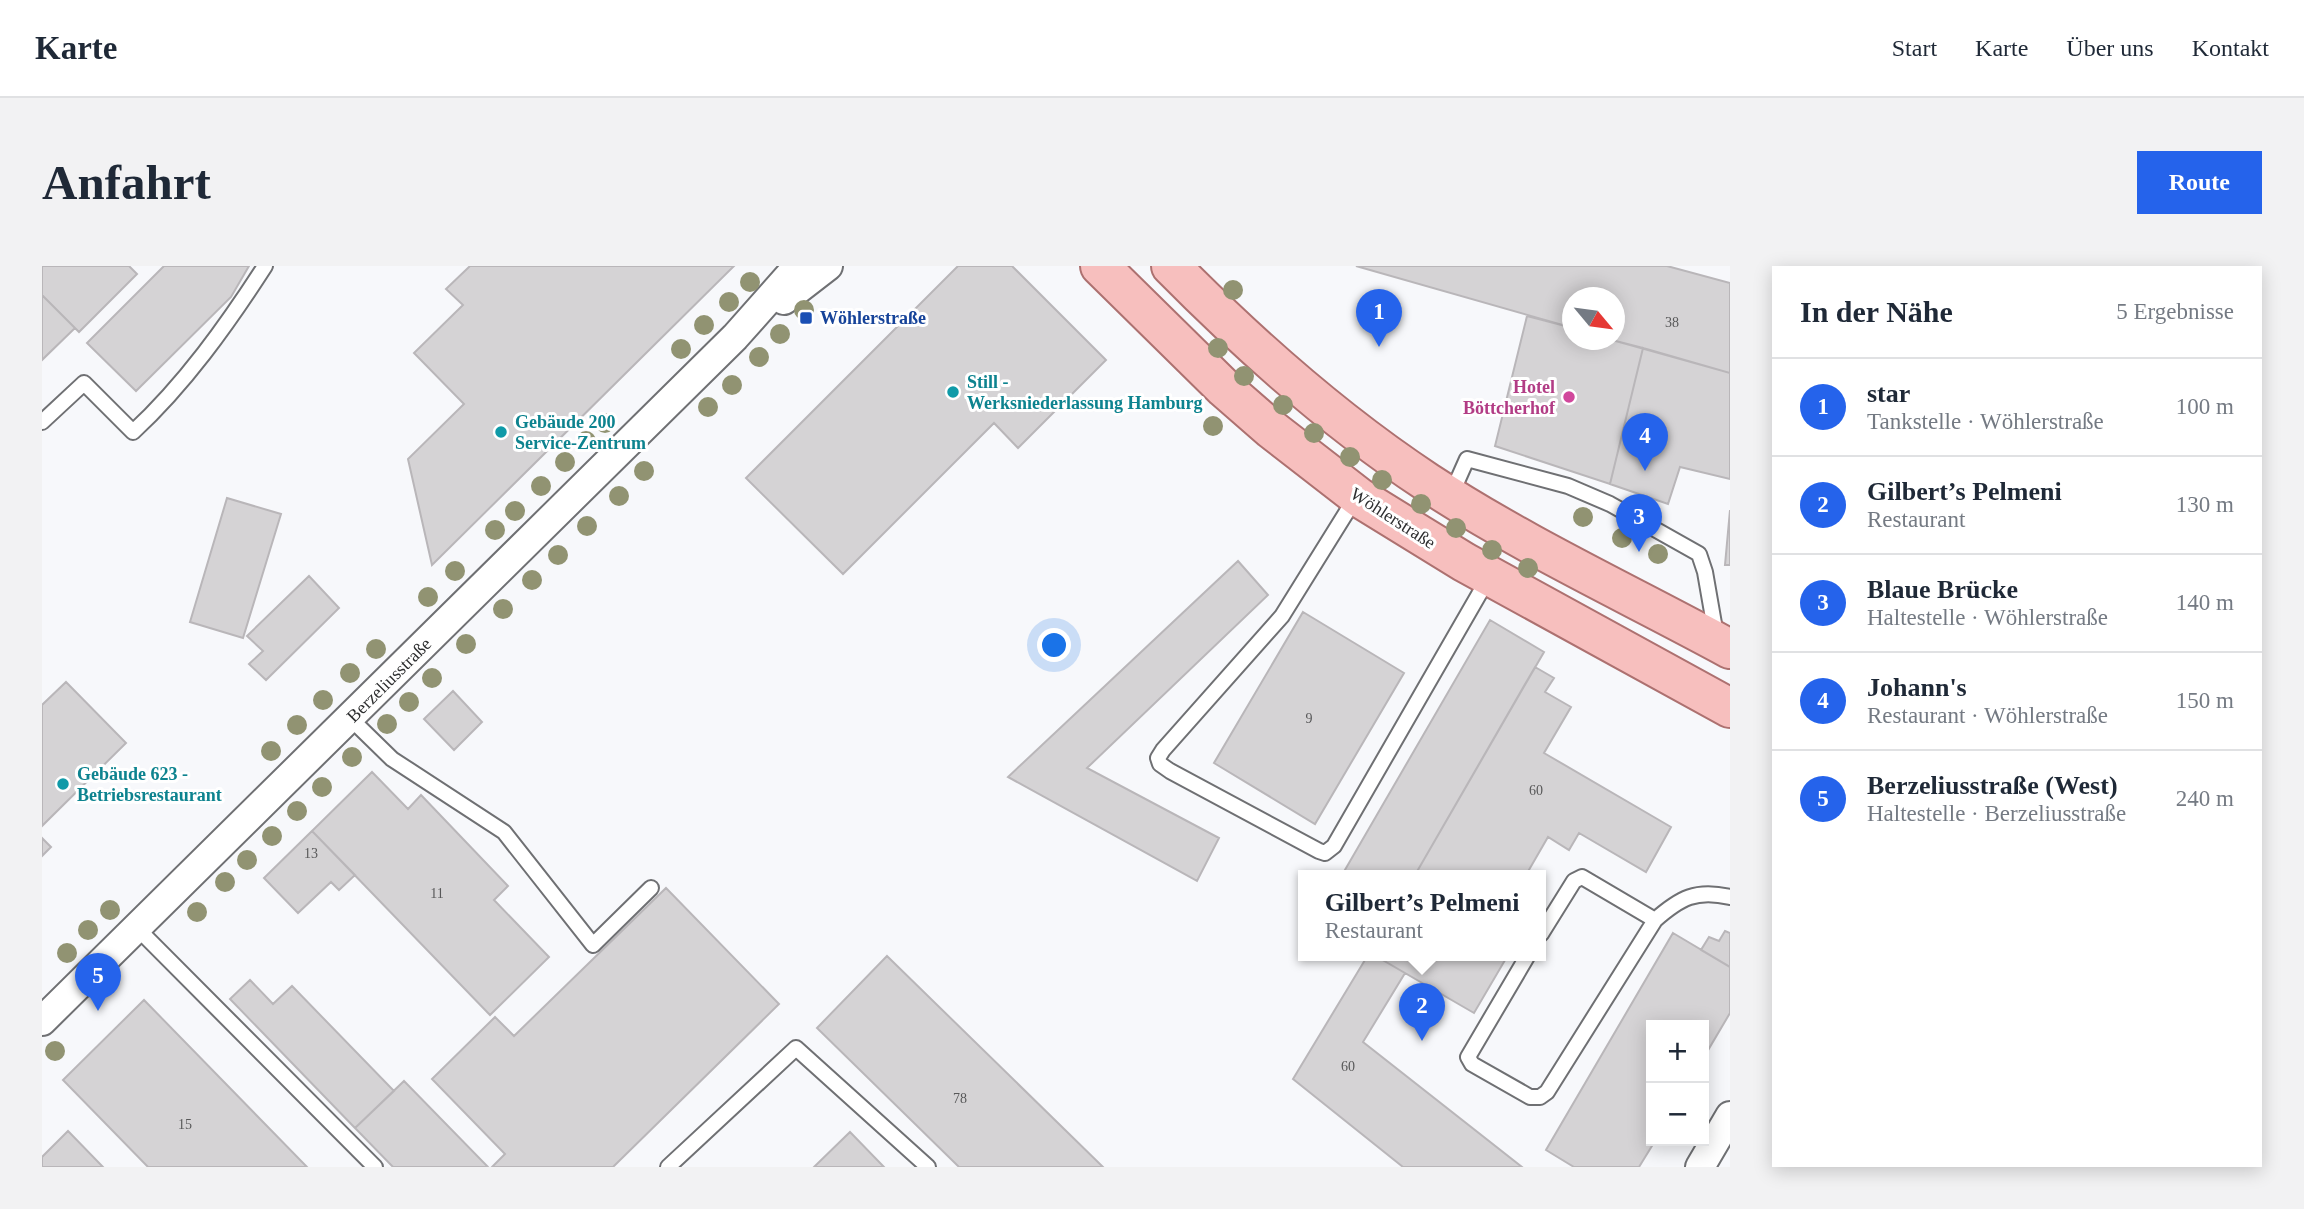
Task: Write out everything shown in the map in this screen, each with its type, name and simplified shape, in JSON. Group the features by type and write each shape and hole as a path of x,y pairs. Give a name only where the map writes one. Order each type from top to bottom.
{"main road":[{"name":"Wöhlerstraße","path":"1100,266 1233,396 1357,495 1489,576 1730,708"},
{"path":"1171,266 1258,351 1346,424 1451,497 1723,645"}],"street":[{"name":"Berzeliusstraße","path":"42,1021 734,337 798,266"},
{"name":"Berzeliusstraße","path":"734,337 828,266"},
{"path":"1700,1167 1730,1115"}],"lane":[{"path":"42,422 84,383 133,432 156,411 197,360 239,306 265,266"},
{"path":"1451,497 1467,459 1568,486 1610,505 1699,554 1723,645"},
{"path":"1357,495 1282,617 1163,750 1158,758 1160,764 1319,852 1329,851 1489,576"},
{"path":"350,718 392,760 504,832 593,945 651,888"},
{"path":"1546,926 1574,881 1582,877 1654,920"},
{"path":"1524,961 1468,1057 1472,1064 1530,1097 1540,1097 1547,1092 1654,920 1678,900 1710,892 1730,897"},
{"path":"137,928 375,1167"},
{"path":"668,1167 796,1048 928,1167"}],"building":[{"path":"42,266 129,266 137,274 79,332 42,295"},
{"path":"164,266 249,266 231,297 136,391 87,343"},
{"name":"Gebäude 200 Service-Zentrum","path":"470,266 734,266 432,565 408,459 464,404 414,353 463,305 446,289"},
{"name":"Still - Werksniederlassung Hamburg","path":"958,266 1012,266 1106,360 1018,448 994,423 843,574 746,478"},
{"path":"1356,266 1667,266 1730,283 1730,373 1625,344 1625,287 1562,287 1562,325"},
{"path":"42,295 75,328 42,360"},
{"name":"Hotel Böttcherhof","path":"1527,316 1562,325 1562,350 1625,350 1625,343 1643,348 1610,484 1495,446"},
{"path":"1643,348 1730,373 1730,479 1680,467 1668,504 1610,484"},
{"path":"227,498 281,514 243,638 190,622"},
{"path":"1730,510 1730,565 1725,565"},
{"path":"1238,561 1268,595 1087,768 1219,838 1197,881 1008,777"},
{"path":"309,576 339,608 266,680 249,664 263,651 247,636"},
{"path":"1303,612 1404,673 1315,824 1214,763"},
{"path":"1490,620 1544,652 1418,870 1345,870"},
{"path":"1535,667 1554,678 1545,692 1571,707 1544,753 1671,827 1646,872 1579,833 1569,850 1548,837 1529,870 1418,870"},
{"name":"Gebäude 623 - Betriebsrestaurant","path":"66,682 126,743 42,826 42,705"},
{"path":"453,691 482,722 454,750 424,719"},
{"path":"372,772 408,809 421,795 508,886 494,900 549,957 490,1015 312,831"},
{"path":"312,831 355,875 339,890 331,882 298,913 264,878"},
{"name":"Gebäude 623 - Betriebsrestaurant","path":"42,838 51,847 42,856"},
{"path":"666,888 779,1004 613,1167 492,1167 505,1154 432,1079 495,1017 514,1036"},
{"path":"1725,931 1730,933 1730,967 1701,950 1709,937 1719,941"},
{"path":"1673,933 1730,967 1730,1013 1709,1049 1709,1020 1646,1020 1646,1146 1652,1146 1639,1167 1574,1167 1546,1150"},
{"path":"887,956 1103,1167 959,1167 817,1028"},
{"path":"1364,961 1384,961 1405,973 1363,1042 1522,1167 1403,1167 1293,1079"},
{"path":"1384,961 1504,961 1474,1013"},
{"path":"250,980 273,1004 292,986 394,1091 355,1128 230,999"},
{"path":"144,1000 307,1167 148,1167 63,1080"},
{"path":"404,1081 488,1167 393,1167 355,1128"},
{"path":"68,1131 103,1167 42,1167 42,1157"},
{"path":"850,1132 884,1167 814,1167"}],"place":[{"name":"Wöhlerstraße","path":"806,318"},
{"name":"star","path":"1379,347"},
{"name":"Still - Werksniederlassung Hamburg","path":"953,392"},
{"name":"Hotel Böttcherhof","path":"1569,397"},
{"name":"Gebäude 200 Service-Zentrum","path":"501,432"},
{"name":"Johann's","path":"1645,471"},
{"name":"Blaue Brücke","path":"1639,552"},
{"name":"Gebäude 623 - Betriebsrestaurant","path":"63,784"},
{"name":"Berzeliusstraße (West)","path":"98,1011"},
{"name":"Gilbert’s Pelmeni","path":"1422,1041"}]}
